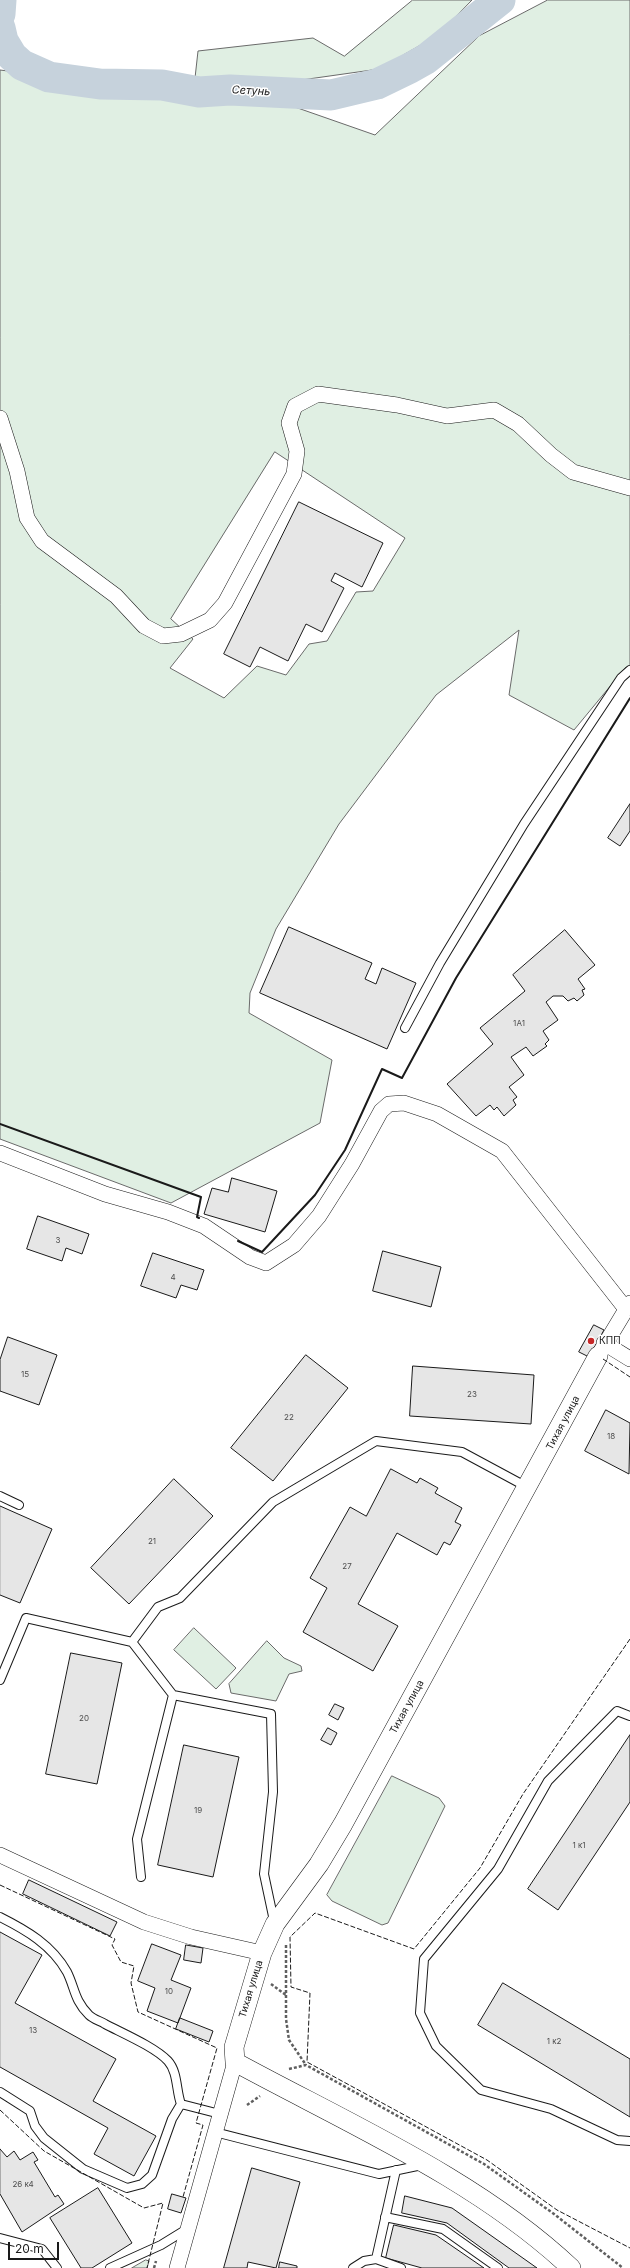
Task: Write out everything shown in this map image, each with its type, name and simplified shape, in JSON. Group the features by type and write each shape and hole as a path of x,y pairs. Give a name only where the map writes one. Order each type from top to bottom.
{"street":[{"path":"0,418 17,471 27,518 42,541 116,596 144,626 163,636 181,634 210,620 225,603 294,474 297,451 289,423 295,406 318,394 396,405 447,416 494,410 518,424 551,455 573,472 630,488"},
{"path":"0,1153 105,1194 168,1212 204,1226 250,1257 266,1263 294,1245 319,1216 352,1164 381,1111 389,1104 404,1103 437,1114 502,1151 628,1306 601,1349 630,1359"},
{"name":"Тихая улица","path":"235,2062 234,2047 262,1953 278,1919 319,1864 343,1824 528,1487 601,1349"},
{"path":"0,1855 144,1922 191,1937 262,1953"},
{"path":"176,2268 235,2062 425,2164 524,2229 571,2268"}],"lane":[{"path":"405,1028 440,963 524,824 621,678 630,670"},
{"path":"132,1642 158,1607 180,1598 273,1502 376,1441 462,1452 528,1487"},
{"path":"0,1496 20,1505"},
{"path":"0,1680 26,1618 132,1642 174,1695 271,1714 273,1792 264,1874 278,1919"},
{"path":"141,1877 137,1839 174,1695"},
{"path":"630,1716 617,1711 548,1781 498,1869 424,1959 420,2013 436,2046 481,2090 551,2109 617,2140 630,2141"},
{"path":"0,1916 30,1932 58,1959 67,1974 74,1997 89,2016 145,2046 168,2061 175,2077 177,2094 181,2104"},
{"path":"0,2092 30,2111 35,2126 44,2138 83,2169 127,2188 142,2184 152,2175 172,2118 181,2104"},
{"path":"181,2104 220,2114"},
{"path":"215,2132 379,2174 425,2164"},
{"path":"376,2259 396,2170"},
{"path":"385,2217 443,2229 498,2268"},
{"path":"110,2268 161,2245 187,2229"},
{"path":"0,2238 42,2249 57,2268"},
{"path":"353,2268 364,2261 376,2259 401,2268"}],"path":[{"path":"278,1919 286,1930 287,2026 289,2040 294,2050 306,2065 484,2164 554,2214 623,2268"},
{"path":"285,2071 306,2065"},
{"path":"247,2104 261,2095"}],"green space":[{"path":"413,0 472,0 438,35 379,69 280,83 195,78 198,51 313,38 344,56"},
{"path":"548,0 630,0 630,669 626,667 574,730 509,695 519,630 436,695 339,824 276,929 250,993 249,1013 332,1060 320,1123 171,1203 0,1139 0,70 292,106 375,135 479,36","holes":["275,452 405,538 373,591 356,592 327,641 309,644 286,675 257,666 224,698 170,668 193,639 171,619"]},
{"path":"194,1628 236,1668 216,1689 174,1650"},
{"path":"267,1641 284,1658 301,1666 302,1671 289,1674 276,1701 231,1693 229,1684"},
{"path":"392,1776 439,1798 445,1806 388,1923 382,1925 332,1901 327,1895"},
{"path":"146,2260 149,2261 147,2268 132,2268"}],"building":[{"path":"299,502 383,543 362,587 335,573 331,581 344,588 322,632 306,624 288,661 260,647 250,667 224,654"},
{"path":"630,804 630,831 620,846 608,838"},
{"path":"289,927 372,963 365,979 376,984 382,968 416,983 387,1049 260,993"},
{"path":"565,930 595,965 578,979 585,989 582,990 584,995 577,1001 574,998 568,1001 563,996 553,996 546,1002 558,1020 543,1031 549,1040 545,1044 547,1046 533,1056 526,1047 511,1057 524,1075 509,1087 517,1097 513,1100 516,1105 504,1116 497,1107 494,1110 490,1105 476,1116 447,1084 493,1044 480,1028 525,991 513,975"},
{"path":"232,1178 277,1191 265,1232 204,1214 212,1188 228,1192"},
{"path":"38,1216 89,1234 82,1254 66,1248 62,1261 27,1249"},
{"path":"383,1251 441,1267 431,1307 373,1291"},
{"path":"153,1253 204,1270 197,1290 181,1285 176,1298 141,1286"},
{"name":"КПП","path":"594,1325 604,1330 589,1357 579,1352"},
{"path":"8,1337 57,1355 39,1405 0,1391 0,1360"},
{"path":"306,1355 348,1388 273,1481 231,1448"},
{"path":"413,1366 534,1375 531,1424 410,1416"},
{"path":"606,1410 630,1423 629,1474 585,1451"},
{"path":"391,1469 417,1483 420,1478 438,1488 435,1493 462,1508 455,1522 461,1525 450,1545 444,1542 437,1555 397,1533 358,1604 398,1626 373,1671 303,1632 327,1588 310,1578 350,1507 366,1516"},
{"path":"174,1479 213,1516 129,1604 91,1568"},
{"path":"0,1506 52,1529 20,1603 0,1595"},
{"path":"71,1653 122,1663 97,1784 46,1774"},
{"path":"335,1704 344,1708 338,1720 329,1715"},
{"path":"328,1728 337,1733 331,1745 321,1740"},
{"path":"630,1735 630,1802 558,1910 528,1889"},
{"path":"184,1745 239,1757 213,1877 158,1865"},
{"path":"29,1880 117,1922 110,1936 23,1894"},
{"path":"0,1932 42,1955 15,2003 116,2059 93,2101 156,2136 134,2176 94,2154 108,2128 0,2067"},
{"path":"152,1944 181,1955 171,1980 191,1988 178,2023 147,2011 155,1988 138,1981"},
{"path":"186,1945 203,1948 201,1963 184,1960"},
{"path":"503,1983 630,2059 630,2117 478,2025"},
{"path":"180,2018 213,2031 209,2042 176,2029"},
{"path":"0,2149 7,2157 14,2151 20,2160 33,2152 38,2160 34,2162 55,2197 58,2195 64,2204 22,2232 0,2194"},
{"path":"252,2168 300,2182 276,2268 248,2262 247,2268 224,2268"},
{"path":"98,2188 132,2243 92,2268 81,2268 50,2218"},
{"path":"172,2194 186,2198 181,2213 168,2209"},
{"path":"405,2196 452,2208 537,2268 509,2268 447,2223 402,2213"},
{"path":"394,2225 436,2235 484,2268 422,2268 386,2258"},
{"path":"280,2262 297,2266 297,2268 279,2268"}],"waterway":[{"name":"Сетунь","path":"0,14 1,0"},
{"name":"Сетунь","path":"0,28 3,41 12,56 22,65 49,77 100,84 162,85 199,92 230,90 331,95 377,84 410,68 426,59 500,0"}],"fence":[{"path":"603,1359 630,1377"},
{"path":"630,1639 523,1794 480,1868 414,1949 315,1913 290,1937 291,1987 310,1993 307,2062 487,2160 557,2210 630,2248"},
{"path":"0,1885 115,1939 112,1945 121,1962 134,1966 131,1983 138,2012 217,2048 196,2123 203,2125 183,2197"},
{"path":"0,2110 44,2151 144,2208 163,2203 147,2268"}],"wall":[{"path":"238,1241 262,1252 315,1195 345,1150 382,1069 402,1078 456,978 630,698"},
{"path":"0,1124 201,1197 197,1217 199,1218"}],"place":[{"name":"КПП","path":"591,1341"}]}
